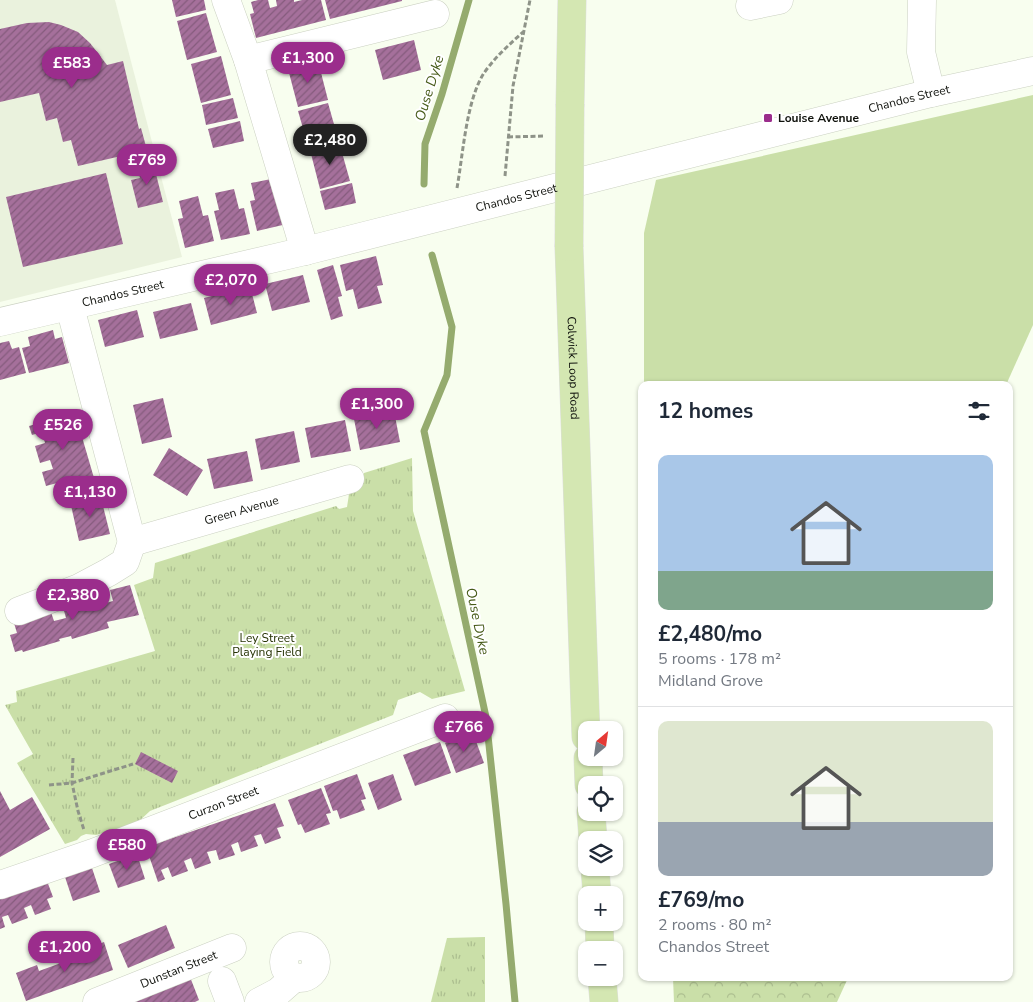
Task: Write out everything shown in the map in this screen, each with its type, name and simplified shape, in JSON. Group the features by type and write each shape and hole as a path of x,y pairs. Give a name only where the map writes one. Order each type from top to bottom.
{"main road":[{"name":"Colwick Loop Road","path":"572,0 569,248 585,721"},
{"path":"603,986 604,1002"}],"street":[{"path":"226,0 248,60 305,251"},
{"path":"750,6 780,0"},
{"path":"922,0 921,52 931,93"},
{"path":"248,60 435,14"},
{"name":"Chandos Street","path":"0,322 305,251 931,93 1033,71"},
{"path":"19,611 79,588 109,572 125,562 132,542 70,307"},
{"name":"Green Avenue","path":"132,542 350,479"},
{"name":"Curzon Street","path":"0,885 93,853 445,718"},
{"name":"Dunstan Street","path":"97,1002 232,948"},
{"path":"259,1002 278,992 294,978"}],"path":[{"path":"502,201 513,86 530,0"},
{"path":"453,214 470,106 483,75 497,56 524,31"},
{"path":"508,137 544,136"},
{"path":"73,758 72,783 78,811 93,853"},
{"path":"49,785 72,783 133,764"}],"shaded area":[{"path":"0,0 115,0 182,257 0,302"}],"green space":[{"path":"1033,95 1033,325 1008,381 644,381 644,233 656,180"},
{"name":"Ley Street Playing Field","path":"412,458 413,511 465,691 432,699 420,692 398,700 393,715 150,811 137,823 96,835 86,834 77,840 65,844 17,763 33,754 5,705 17,702 16,691 155,651 134,585 153,578 155,563 336,506 339,509 347,507 350,488 360,481 364,473"},
{"path":"485,937 485,1002 431,1002 447,938"},
{"path":"673,981 847,981 837,1002 674,1002"}],"building":[{"path":"172,0 204,0 206,10 176,17"},
{"path":"268,0 270,8 277,6 276,0 294,0 294,2 321,0 326,20 256,38 250,14 254,13 251,2"},
{"path":"325,0 402,0 402,1 330,19"},
{"path":"206,13 217,52 187,60 177,21"},
{"path":"49,22 78,32 90,43 107,65 123,61 139,129 141,128 147,150 78,166 71,140 63,142 57,118 46,121 39,93 0,102 0,29 27,23"},
{"path":"414,40 421,70 383,80 375,50"},
{"path":"221,56 231,95 201,103 191,64"},
{"path":"318,61 328,100 298,107 288,69"},
{"path":"233,98 238,118 206,125 202,105"},
{"path":"328,103 339,142 309,149 298,111"},
{"path":"240,121 244,141 213,148 208,129"},
{"path":"339,142 350,181 320,189 310,150"},
{"path":"153,162 163,202 138,208 131,180 140,178 137,166"},
{"path":"106,173 123,244 23,267 6,197"},
{"path":"271,179 275,199 281,198 287,224 257,231 250,201 255,200 251,183"},
{"path":"352,183 356,203 325,210 320,191"},
{"path":"234,189 239,209 244,208 250,234 221,240 214,211 219,210 215,193"},
{"path":"198,196 203,216 208,215 214,241 185,248 178,219 183,218 179,201"},
{"path":"376,256 383,285 377,286 382,303 358,309 353,289 346,291 340,265"},
{"path":"333,265 342,296 338,297 343,316 331,320 317,270"},
{"path":"303,275 310,302 272,311 265,284"},
{"path":"250,286 257,313 211,325 204,298"},
{"path":"191,303 198,330 160,339 153,312"},
{"path":"137,310 144,337 105,347 98,320"},
{"path":"53,330 55,339 62,337 69,363 29,373 22,348 30,346 28,337"},
{"path":"9,341 12,349 19,347 26,373 0,380 0,343"},
{"path":"163,398 172,437 142,444 133,405"},
{"path":"394,411 400,442 360,450 354,419"},
{"path":"75,413 94,478 59,488 57,483 46,486 42,472 53,469 50,460 40,463 35,446 45,443 42,432 32,435 29,426"},
{"path":"345,420 351,451 311,458 305,428"},
{"path":"294,431 300,462 261,470 255,439"},
{"path":"169,448 203,470 187,496 153,475"},
{"path":"247,451 253,481 214,489 207,459"},
{"path":"100,494 110,534 79,541 70,501"},
{"path":"130,585 139,615 107,622 109,628 72,639 71,636 59,639 60,641 23,652 22,650 15,652 10,635 17,633 13,620 50,609 54,621 66,618 63,607 100,596 102,604 113,601 110,590"},
{"path":"473,733 484,763 456,773 445,743"},
{"path":"440,742 451,773 415,786 403,755"},
{"path":"141,752 178,771 172,783 135,764"},
{"path":"357,774 366,799 361,800 365,810 340,819 337,810 333,811 324,786"},
{"path":"393,774 402,800 378,810 368,783"},
{"path":"321,788 331,813 326,814 330,824 305,833 301,824 298,825 288,800"},
{"path":"0,791 10,810 32,797 50,829 0,857"},
{"path":"275,803 284,826 277,828 281,838 265,844 261,834 254,836 258,846 241,852 238,842 231,845 235,855 219,860 216,850 207,852 211,863 195,869 191,858 184,861 188,871 172,877 168,867 161,870 165,879 158,882 146,847"},
{"path":"137,854 145,879 118,888 109,864"},
{"path":"92,868 100,892 73,901 65,877"},
{"path":"44,873 53,897 47,899 51,909 35,915 31,905 24,908 28,918 12,924 8,915 2,917 5,927 0,929 0,890"},
{"path":"166,925 175,948 128,968 118,945"},
{"path":"104,942 113,970 26,1001 16,973 37,965 39,971 83,955 82,950"},
{"path":"190,977 199,1000 195,1002 128,1002"}],"waterway":[{"name":"Ouse Dyke","path":"424,184 425,144 442,94 469,0"},
{"name":"Ouse Dyke","path":"432,255 452,327 447,375 424,431 486,717 515,1002"}],"place":[{"name":"Louise Avenue","path":"768,118"}]}
